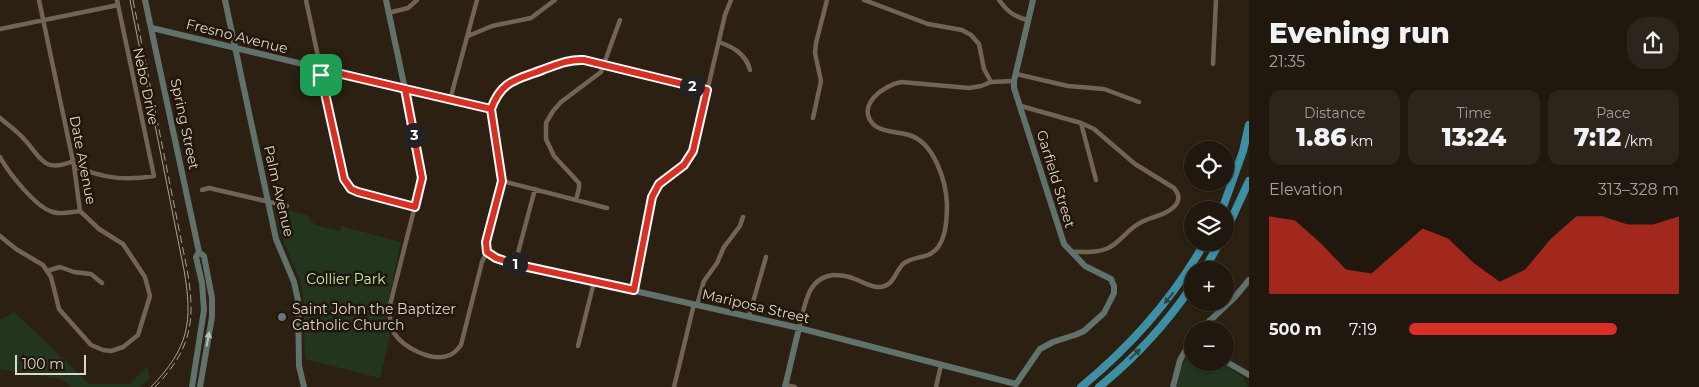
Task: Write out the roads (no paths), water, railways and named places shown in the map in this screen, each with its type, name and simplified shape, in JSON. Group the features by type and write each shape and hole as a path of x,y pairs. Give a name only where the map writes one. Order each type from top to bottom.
{"highway":[{"path":"1225,201 1243,151 1249,125"},
{"path":"1234,213 1249,181"},
{"path":"1081,387 1114,359 1144,329 1177,288 1200,251"},
{"path":"1099,387 1117,373 1153,337 1184,296"}],"street":[{"name":"Date Avenue","path":"39,0 73,164 80,210 99,230 123,244 145,277 150,296 138,335 123,347 111,351 91,345 59,309 48,271"},
{"name":"Spring Street","path":"145,0 199,252 204,256 212,298 212,317 200,387"},
{"name":"Palm Avenue","path":"225,0 276,239 294,282 298,300 299,366 304,387"},
{"path":"306,0 344,179 351,189 358,192 415,207"},
{"path":"386,0 422,178 389,309 390,321 393,332 408,347 438,357 450,355 461,345 482,262 487,252 486,242 502,181 491,109 503,89 521,76 573,60 584,60 707,90"},
{"path":"388,13 405,10 417,0"},
{"path":"450,100 477,0"},
{"path":"468,36 492,26 531,18 555,0"},
{"path":"634,290 652,197 659,184 684,165 693,151 718,42 731,0"},
{"path":"813,118 821,81 816,58 816,43 827,0"},
{"path":"864,0 873,1 928,24 962,30 970,34 979,44 984,69 990,82"},
{"path":"999,0 1009,13 1028,20"},
{"name":"Garfield Street","path":"1017,385 1040,349 1053,342 1084,331 1104,314 1114,293 1111,279 1085,266 1061,239 1014,88 1033,0"},
{"path":"1213,64 1216,0"},
{"path":"0,30 118,2"},
{"name":"Nebo Drive","path":"73,164 104,177 122,179 154,176 118,2"},
{"path":"576,200 579,183 554,156 546,139 546,123 561,102 597,75 604,66 620,20"},
{"name":"Fresno Avenue","path":"152,28 491,109"},
{"path":"718,42 738,51 749,64 750,70"},
{"path":"795,387 785,386 809,290 819,279 827,276 842,275 852,277 873,287 890,284 905,263 936,250 943,236 947,214 946,197 942,176 936,161 920,140 874,125 868,114 869,105 872,98 879,92 894,83 901,82 969,88 1015,77 1068,86 1104,89 1139,102"},
{"path":"1021,106 1080,123 1094,129 1135,164 1174,188 1178,198 1174,206 1138,224 1112,246 1092,253 1071,252"},
{"path":"0,118 24,139 39,159 56,165 73,164"},
{"path":"1080,123 1096,180"},
{"path":"0,157 18,182 45,210 63,214 80,210"},
{"path":"502,181 607,208"},
{"path":"202,190 209,188 287,206"},
{"path":"514,264 535,189"},
{"path":"674,387 704,281 717,263 724,247 740,226 743,217"},
{"path":"0,236 16,249 43,265 48,271 60,267 74,272 91,274 102,283"},
{"name":"Spring Street","path":"192,387 204,310 202,283 196,257 199,252"},
{"name":"Mariposa Street","path":"487,252 496,258 514,264 799,328 1017,385"},
{"path":"749,316 766,257"},
{"path":"1210,320 1235,297 1249,280"},
{"path":"578,346 594,282"},
{"path":"1173,387 1180,360 1184,353"},
{"path":"936,387 941,365"},
{"path":"1234,366 1249,375"}],"tram line":[{"path":"130,0 184,270 188,305 188,320 181,347 164,373 151,387"}],"railway":[{"path":"133,0 187,269 191,304 191,319 184,346 177,360 155,387"}],"place":[{"name":"Saint John the Baptizer Catholic Church","path":"282,317"}],"park label":[{"name":"Collier Park","path":"346,279"}]}
